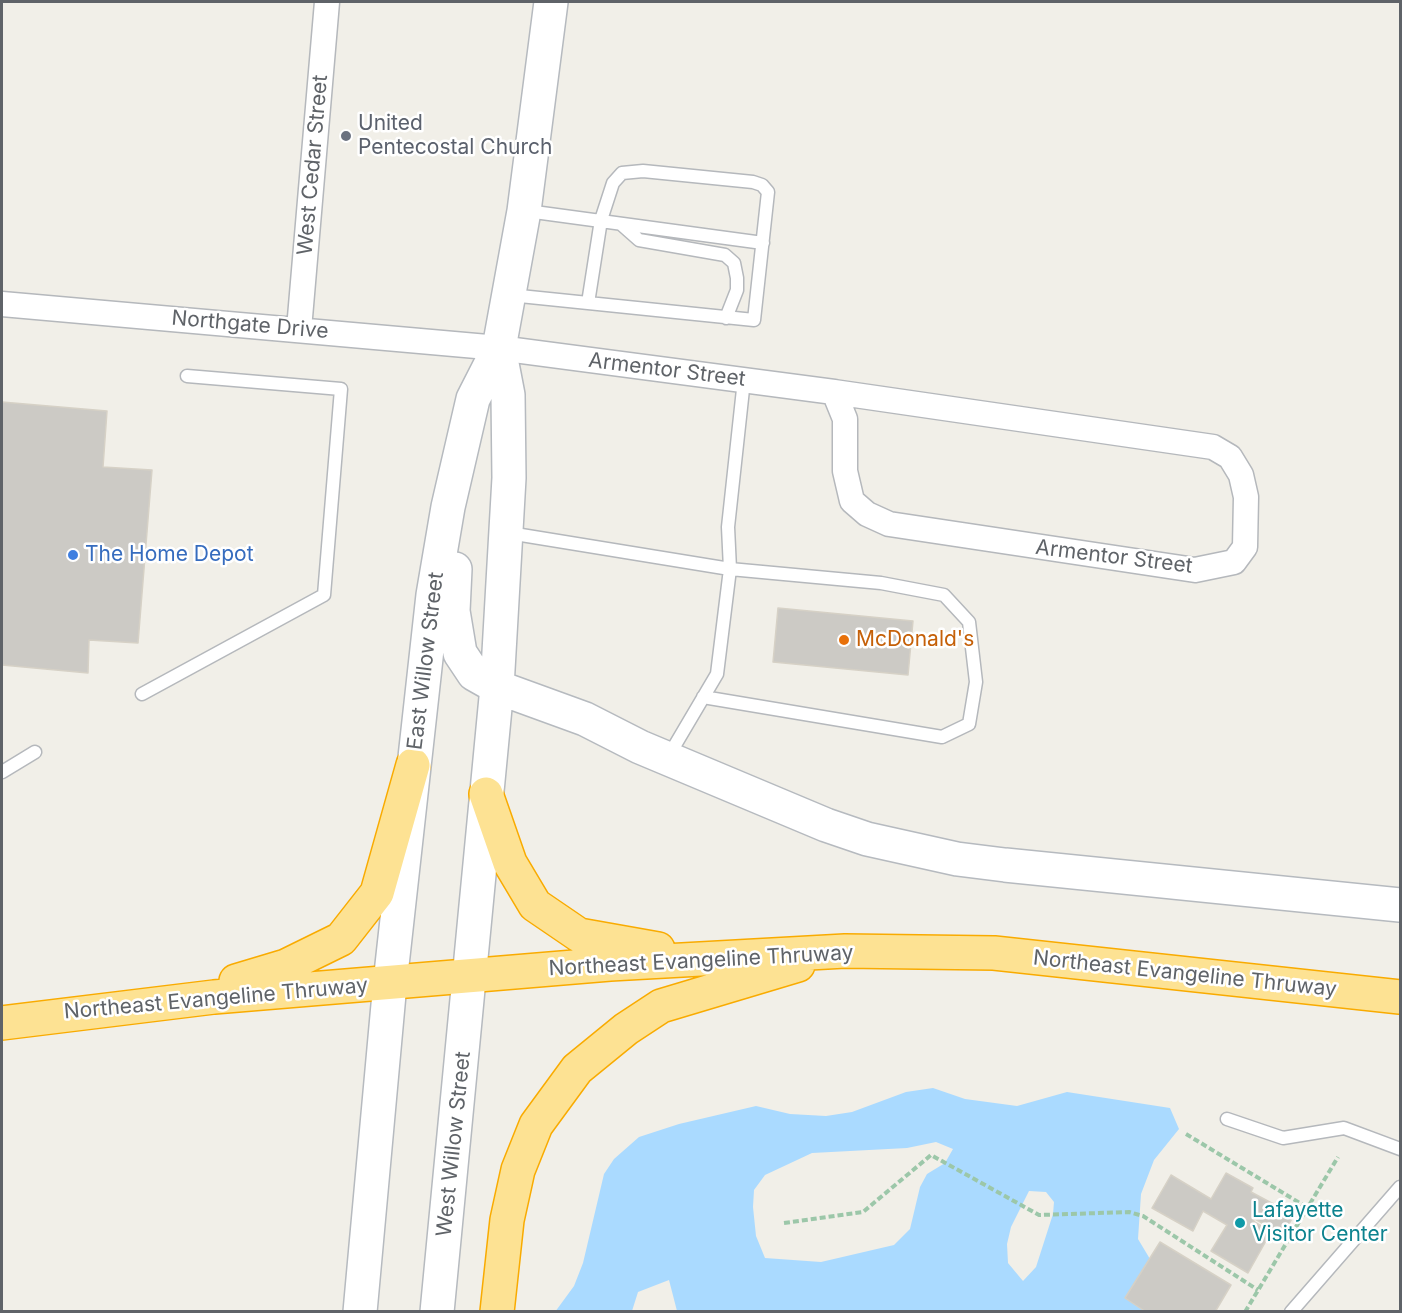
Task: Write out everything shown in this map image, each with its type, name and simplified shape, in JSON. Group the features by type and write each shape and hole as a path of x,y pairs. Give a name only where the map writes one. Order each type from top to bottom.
{"highway":[{"path":"170,1001 286,966 341,939 377,893 413,765"},
{"path":"486,794 510,864 534,905 579,935 704,958"},
{"path":"497,1311 507,1220 518,1170 536,1125 577,1069 626,1029 661,1006 845,951"},
{"name":"Northeast Evangeline Thruway","path":"2,1023 170,1001 704,958 845,951 994,953 1401,997"}],"main road":[{"name":"East Willow Street","path":"390,983 433,595 448,507 473,399 499,348 524,211 551,2"},
{"name":"East Willow Street","path":"470,976 496,687 509,478 508,396 499,348"},
{"path":"448,507 456,562 453,611 460,653 474,674 496,687 585,719 667,758 826,825 867,840 957,859 1401,905"},
{"name":"West Willow Street","path":"437,1311 470,976"},
{"path":"360,1311 390,983"}],"street":[{"name":"West Cedar Street","path":"299,329 327,2"},
{"name":"Northgate Drive","path":"2,304 499,348"},
{"name":"Armentor Street","path":"499,348 834,392 1213,447 1230,457 1241,475 1246,497 1245,547 1234,562 1195,570 889,524 867,514 852,501 845,471 845,419 834,392"}],"lane":[{"path":"509,295 754,320 768,192 762,185 753,182 643,171 622,173 613,183 601,220 588,303"},
{"path":"524,211 763,243"},
{"path":"622,225 639,240 725,255 734,264 738,278 737,290 726,318"},
{"path":"142,694 324,595 341,389 187,376"},
{"path":"667,758 717,674 730,569 728,527 744,380"},
{"path":"506,532 730,569 881,583 944,595 969,622 976,682 969,724 942,737 703,697"},
{"path":"2,772 35,752"},
{"path":"1227,1119 1283,1138 1344,1128 1401,1149"},
{"path":"1291,1311 1401,1187"}],"path":[{"path":"1186,1134 1308,1208"},
{"path":"784,1223 863,1212 931,1155 1039,1215 1129,1212 1143,1216 1258,1290"},
{"path":"1245,1311 1338,1157"}],"water":[{"path":"933,1088 965,1099 1017,1106 1067,1092 1170,1108 1179,1129 1154,1160 1141,1194 1138,1239 1162,1279 1205,1311 677,1311 669,1280 638,1292 632,1311 555,1312 574,1286 583,1263 604,1174 614,1159 639,1137 679,1124 756,1106 790,1114 826,1116 852,1112 906,1092","holes":["936,1142 953,1149 945,1163 927,1174 920,1187 910,1229 894,1245 821,1262 765,1258 756,1236 753,1207 754,1190 765,1175 812,1153 907,1148","1029,1191 1046,1192 1054,1202 1053,1214 1036,1267 1023,1281 1008,1263 1007,1244 1011,1227"]}],"building":[{"name":"The Home Depot","path":"2,402 107,411 103,467 152,470 138,643 89,640 88,673 2,665"},
{"path":"778,608 913,621 908,675 773,662"},
{"name":"Lafayette Visitor Center","path":"1226,1173 1253,1188 1251,1192 1294,1215 1283,1235 1255,1219 1253,1221 1271,1232 1248,1273 1211,1251 1227,1225 1203,1211 1193,1231 1152,1208 1171,1175 1211,1199"},
{"path":"1160,1242 1231,1285 1215,1312 1146,1312 1125,1298"}],"place":[{"name":"United Pentecostal Church","path":"346,136"},
{"name":"The Home Depot","path":"73,555"},
{"name":"McDonald's","path":"844,640"},
{"name":"Lafayette Visitor Center","path":"1240,1223"}]}
